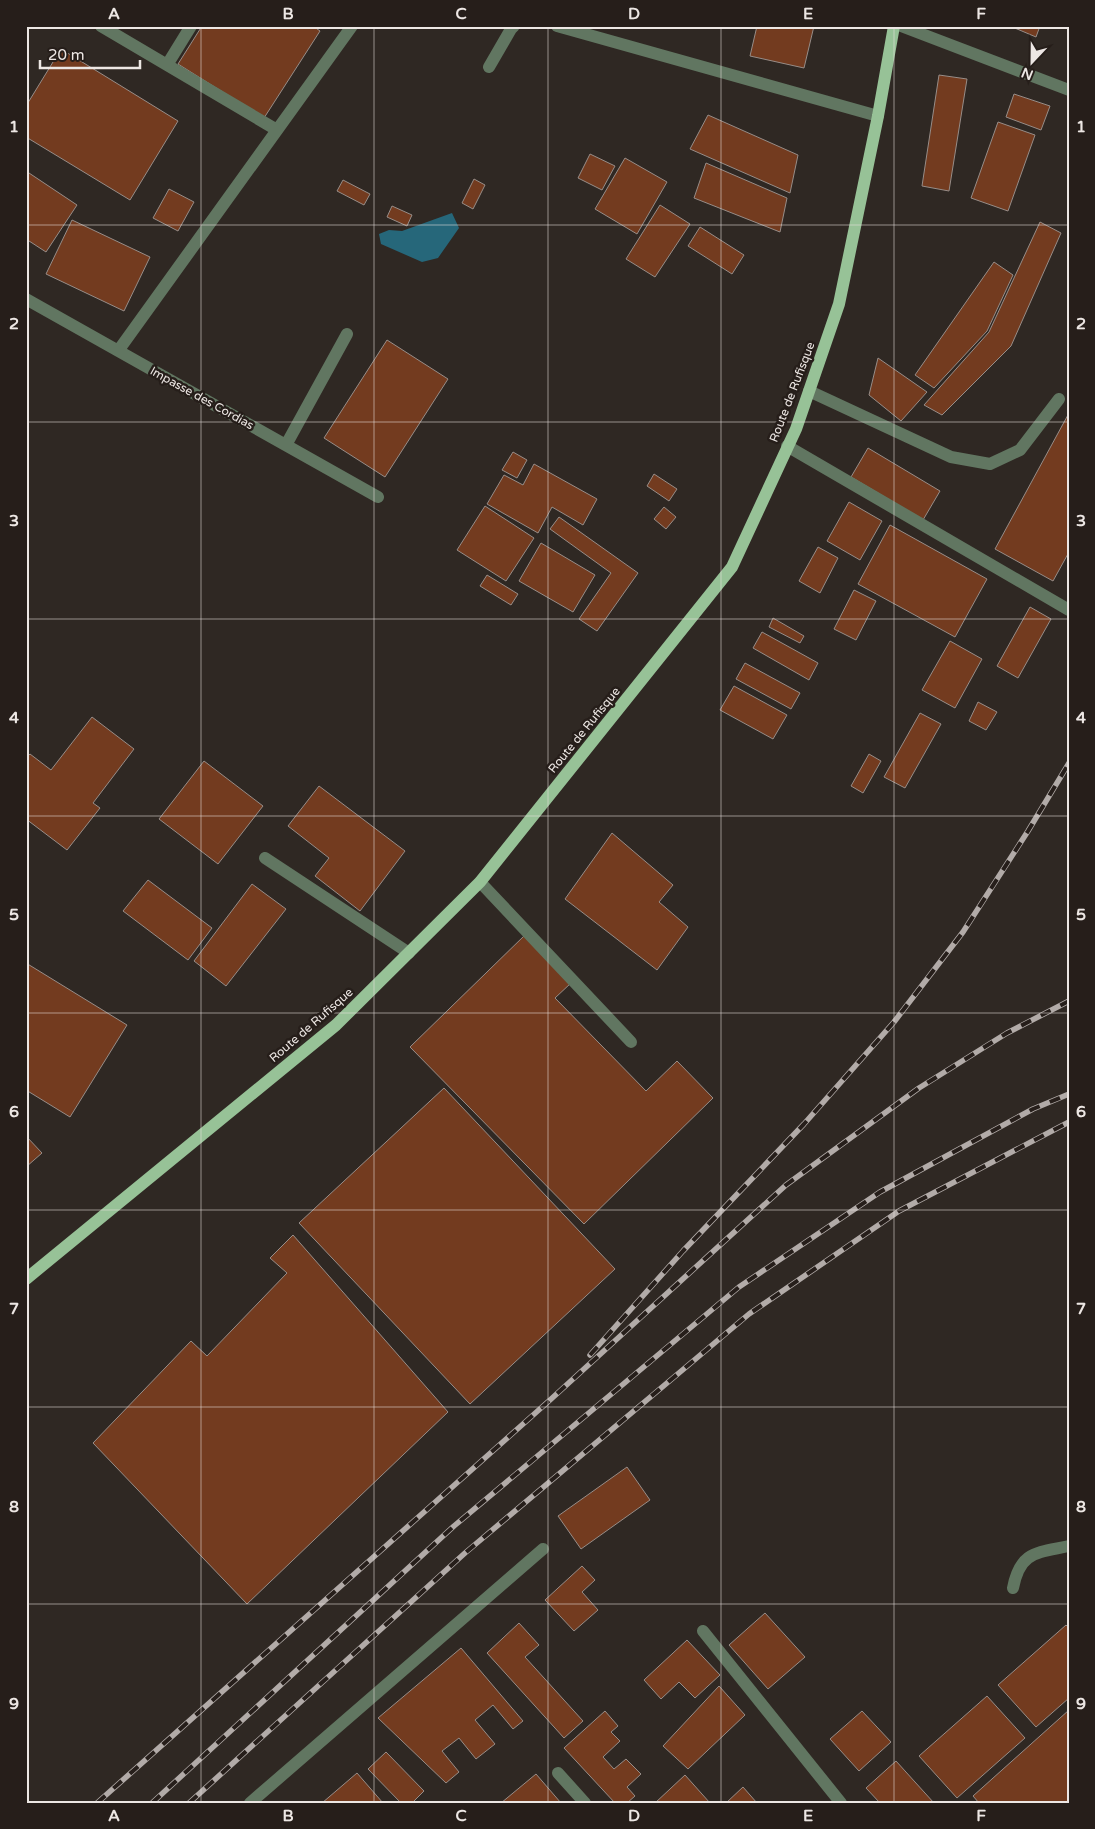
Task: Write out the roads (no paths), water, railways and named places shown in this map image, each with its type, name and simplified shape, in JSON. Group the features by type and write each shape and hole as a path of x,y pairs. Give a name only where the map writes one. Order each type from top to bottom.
{"main road":[{"name":"Route de Rufisque","path":"26,1279 336,1025 480,882 732,567 796,429 839,304 878,116 894,26"}],"street":[{"path":"101,26 277,130"},
{"path":"168,66 191,26"},
{"path":"118,350 352,26"},
{"path":"489,68 514,26"},
{"path":"557,26 878,116"},
{"path":"901,26 1069,90"},
{"name":"Impasse des Cordias","path":"26,299 378,497"},
{"path":"286,445 347,334"},
{"path":"809,391 951,457 990,464 1020,450 1059,399"},
{"path":"788,446 1069,610"},
{"path":"265,858 409,953"},
{"path":"480,882 631,1042"},
{"path":"1013,1588 1018,1569 1029,1556 1069,1546"},
{"path":"250,1803 543,1549"},
{"path":"703,1631 841,1803"},
{"path":"558,1773 585,1803"}],"water":[{"path":"452,213 459,228 438,258 422,262 381,244 379,234 389,230 402,231"}],"railway":[{"path":"590,1355 683,1251 804,1124 894,1022 963,932 1069,763"},
{"path":"97,1803 550,1400 786,1185 919,1088 1007,1033 1069,1001"},
{"path":"152,1803 454,1526 739,1287 880,1192 1033,1109 1069,1094"},
{"path":"189,1803 465,1553 749,1314 899,1211 1069,1122"}]}
